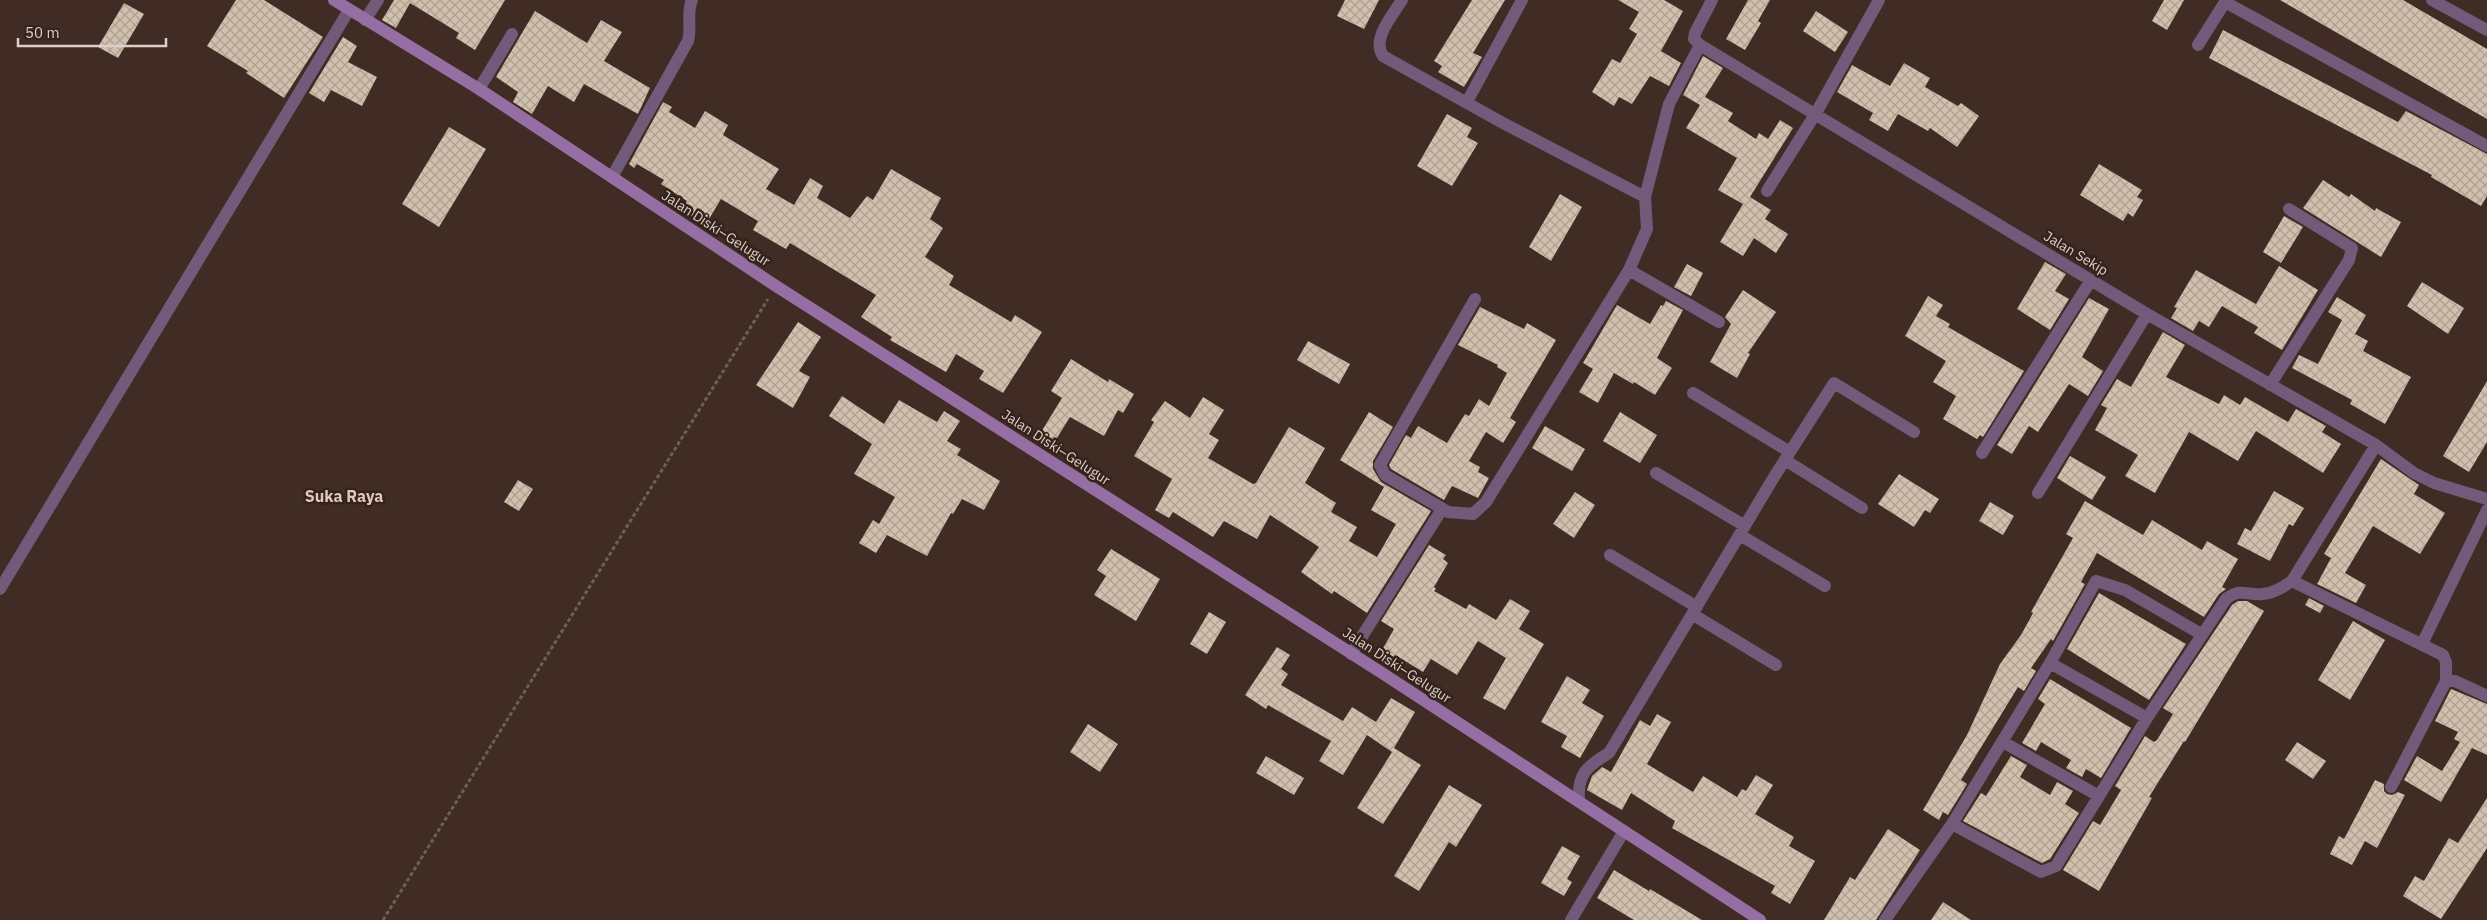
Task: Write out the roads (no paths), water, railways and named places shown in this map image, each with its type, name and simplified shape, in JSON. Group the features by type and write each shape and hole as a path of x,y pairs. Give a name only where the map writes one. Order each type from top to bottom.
{"main road":[{"name":"Jalan Diski–Gelugur","path":"334,0 479,89 776,286 1351,654 1760,920"}],"street":[{"path":"365,20 378,0"},
{"path":"612,177 688,41 690,33 688,10 692,0"},
{"path":"1402,0 1380,37 1379,51 1383,56 1645,197"},
{"path":"1467,102 1522,0"},
{"path":"1475,299 1380,465 1385,476 1442,509 1468,515 1477,512 1486,502 1629,270 1647,229 1645,197 1669,104 1700,45 1694,39 1695,33 1712,0"},
{"path":"1767,191 1816,113 1879,0"},
{"path":"2432,0 2487,30"},
{"path":"2198,45 2225,1 2487,146"},
{"path":"0,589 349,10"},
{"path":"479,89 512,34"},
{"name":"Jalan Sekip","path":"1700,45 1816,113 2147,314 2376,445 2414,473 2434,482 2487,499"},
{"path":"2270,385 2353,251 2352,248 2289,210"},
{"path":"1629,270 1719,322"},
{"path":"1982,454 2091,280"},
{"path":"2038,494 2147,314"},
{"path":"1579,802 1578,785 1590,764 1609,753 1742,531 1834,383 1914,432"},
{"path":"1694,393 1862,508"},
{"path":"1952,824 2041,872 2059,863 2147,718 2226,599 2231,594 2239,591 2266,594 2292,582 2376,445"},
{"path":"1656,473 1824,586"},
{"path":"1351,654 1442,509"},
{"path":"2422,644 2487,510"},
{"path":"1610,555 1776,665"},
{"path":"1885,920 1952,824 2050,663 2096,581 2125,590 2201,634"},
{"path":"2292,582 2422,644 2443,656 2446,662 2446,681 2391,787"},
{"path":"2050,663 2147,718"},
{"path":"2446,681 2455,681 2487,696"},
{"path":"2002,742 2099,796"},
{"path":"1571,920 1624,831"}],"district":[{"name":"Suka Raya","path":"344,496"}]}
